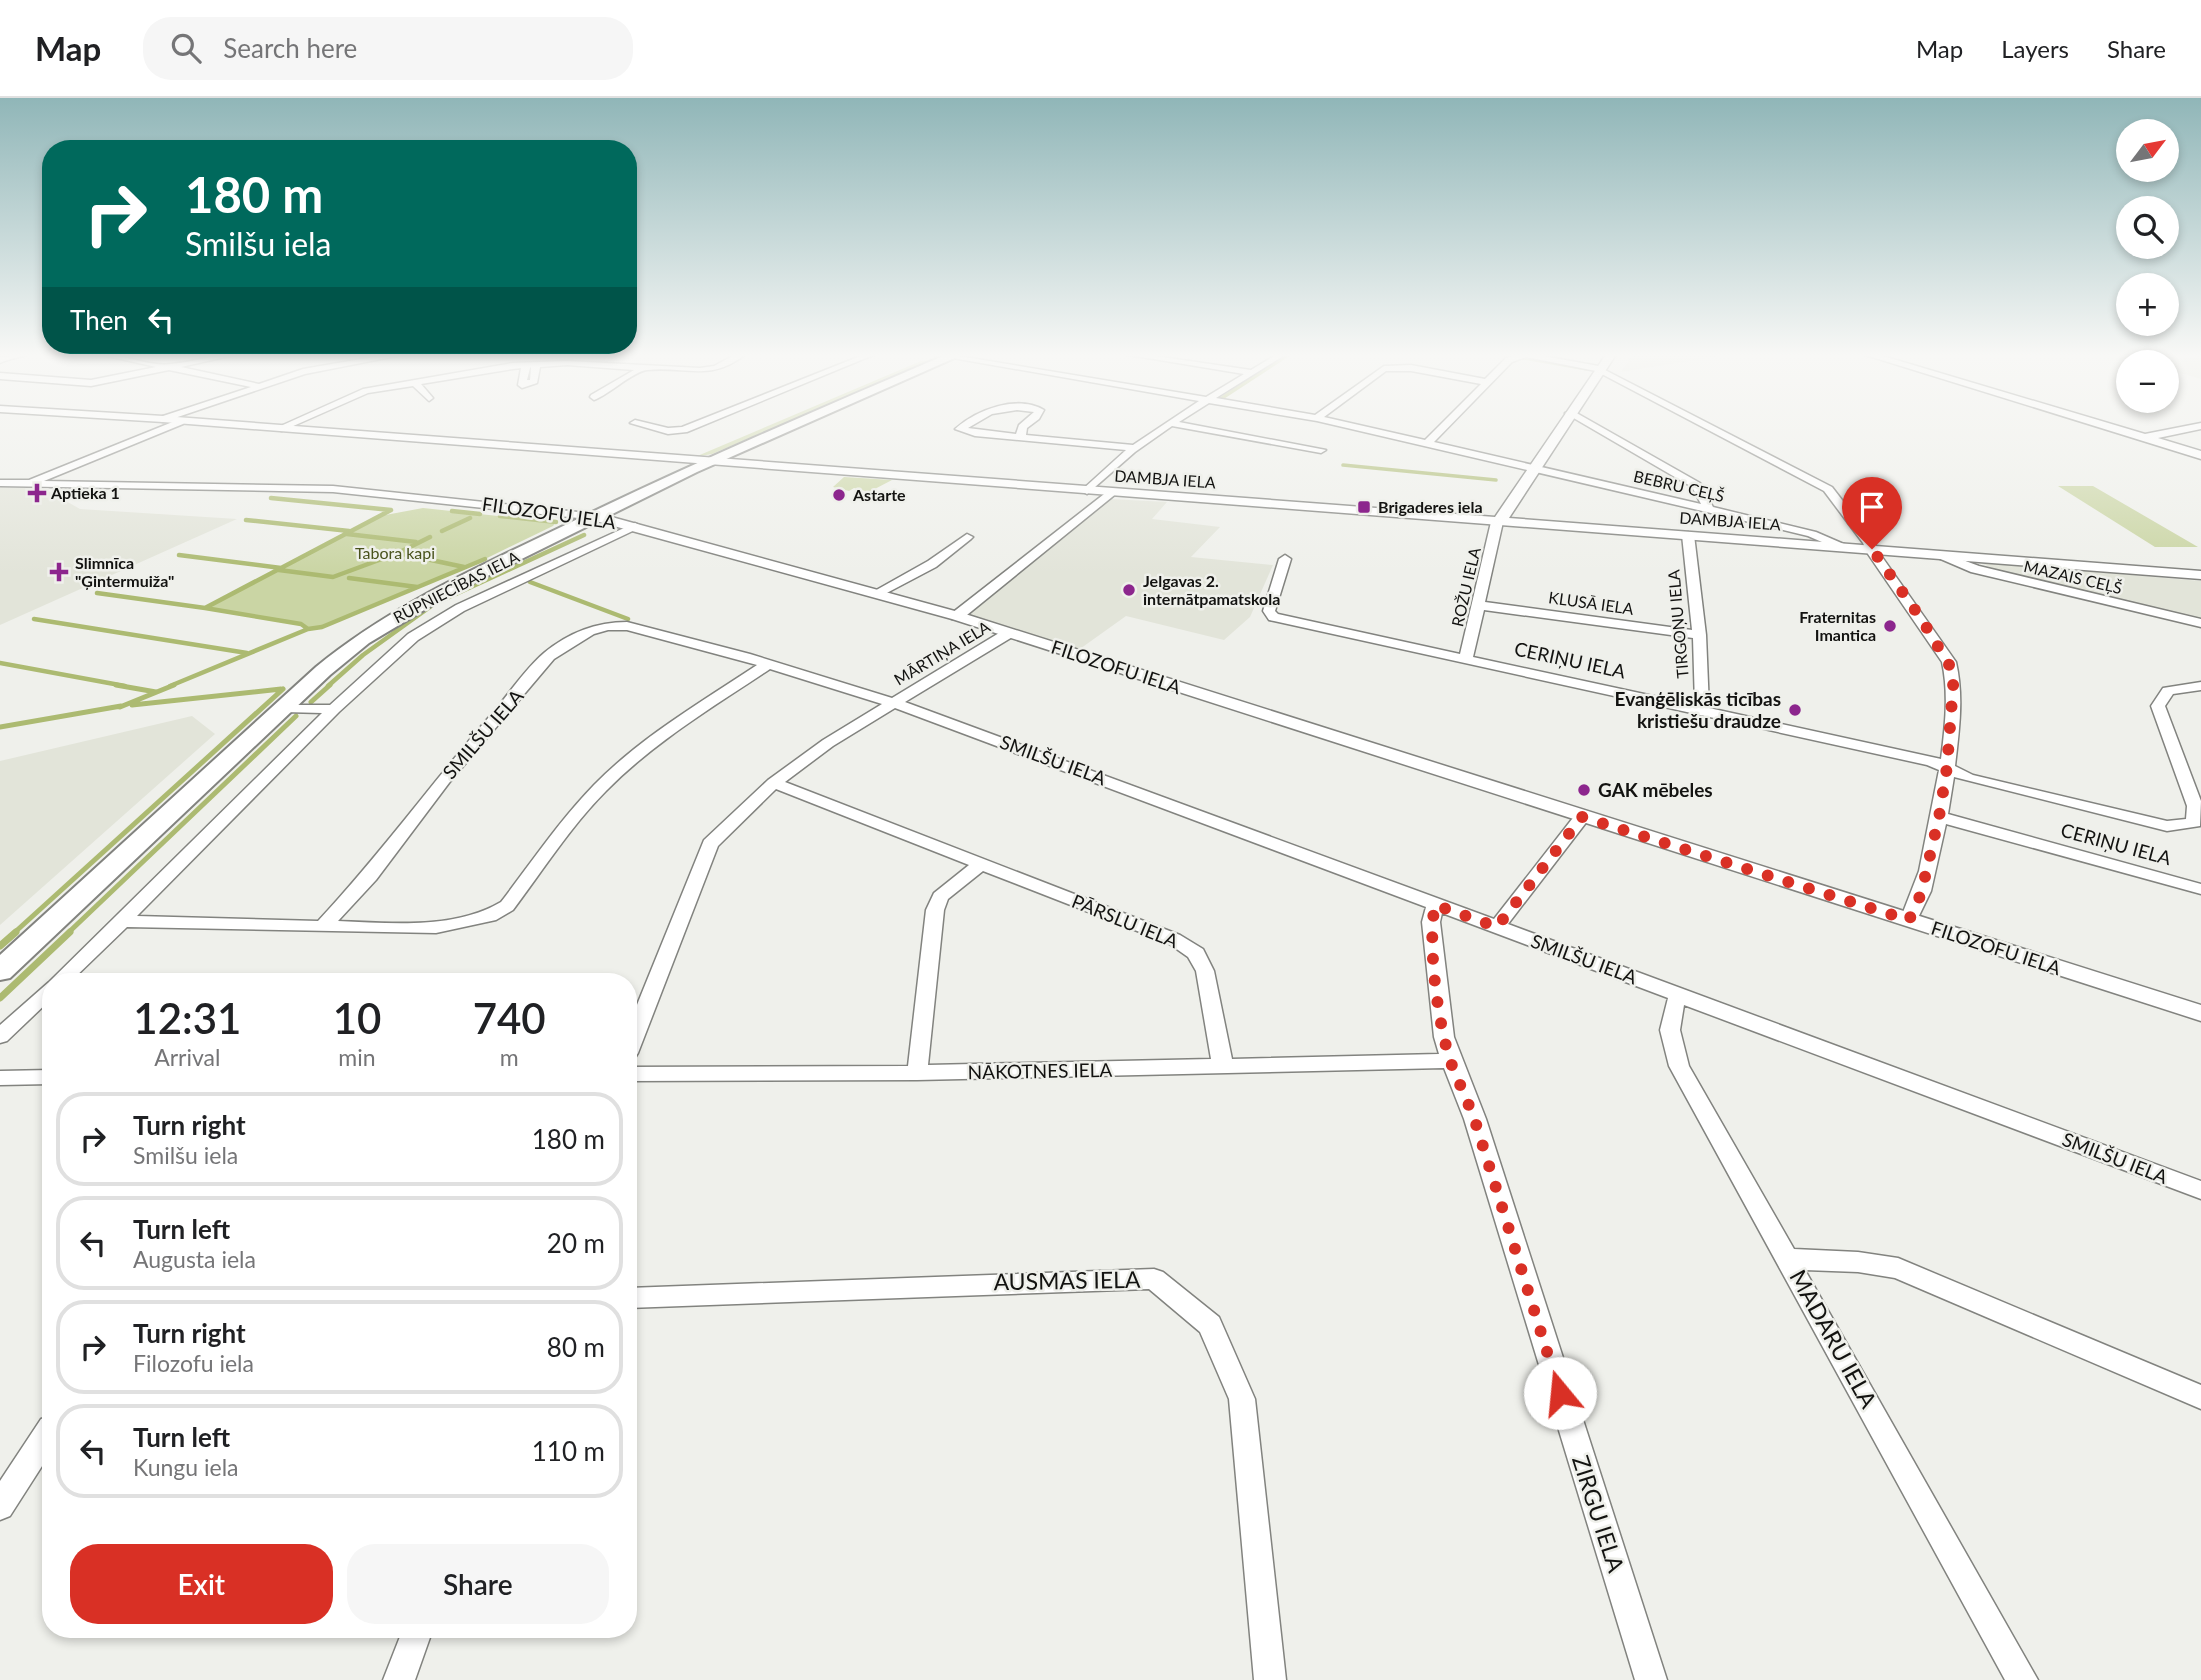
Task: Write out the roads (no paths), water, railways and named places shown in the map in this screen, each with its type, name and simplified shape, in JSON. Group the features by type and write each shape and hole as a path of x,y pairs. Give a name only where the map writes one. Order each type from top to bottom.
{"main road":[{"name":"RŪPNIECĪBAS IELA","path":"0,971 344,654 391,620 443,590 709,461 789,427"}],"street":[{"path":"29,484 169,427"},
{"name":"DAMBJA IELA","path":"253,427 2201,575"},
{"path":"279,429 284,427"},
{"path":"651,427 668,431 692,427"},
{"path":"963,427 960,429 975,433 1135,448"},
{"path":"1021,436 1022,427"},
{"path":"1087,491 1135,448 1165,427"},
{"path":"1186,427 1321,450"},
{"name":"BEBRU CEĻŠ","path":"1356,427 1708,508 1812,534 1842,547"},
{"path":"1428,443 1444,427"},
{"path":"1497,522 1506,514 1561,427"},
{"path":"1594,427 1696,485 1708,508"},
{"path":"1709,427 1828,489 1922,620 1954,673 1947,767 1939,817 1921,894 1909,920"},
{"path":"2109,427 2201,455"},
{"path":"2146,438 2197,427"},
{"name":"FILOZOFU IELA","path":"0,483 334,489 597,517 635,526 957,616 2201,1013"},
{"path":"957,616 1112,493"},
{"name":"ROŽU IELA","path":"1466,659 1497,522"},
{"path":"67,973 334,709 432,624 538,569 635,526"},
{"name":"TIRGOŅU IELA","path":"1688,535 1699,635 1702,710"},
{"path":"877,593 933,564 967,537"},
{"name":"MAZAIS CEĻŠ","path":"1940,555 1975,569 2201,623"},
{"name":"CERIŅU IELA","path":"1285,559 1269,611 1275,617 1932,761 1957,775 2168,826 2194,822 2195,806 2158,706 2168,691 2201,685"},
{"name":"KLUSĀ IELA","path":"1478,605 1699,635"},
{"name":"SMILŠU IELA","path":"324,925 370,876 443,780 549,656 580,635 598,628 627,626 893,703 1018,747 2201,1190"},
{"name":"MĀRTIŅA IELA","path":"637,1030 710,844 774,783 828,743 1009,633"},
{"path":"122,921 436,927 469,922 507,906 599,789 632,758 674,726 767,665"},
{"path":"284,708 334,709"},
{"name":"PĀRSLU IELA","path":"774,783 1174,939 1196,953 1205,971 1223,1068"},
{"path":"1497,927 1582,817"},
{"name":"CERIŅU IELA","path":"1939,817 2201,889"},
{"path":"917,1073 935,910 940,897 981,864"},
{"name":"ZIRGU IELA","path":"1435,905 1432,922 1436,987 1444,1037 1475,1119 1651,1680"},
{"name":"MADARU IELA","path":"1679,994 1670,1014 1670,1040 1679,1066 2022,1680"},
{"path":"0,1036 42,996"},
{"name":"NĀKOTNES IELA","path":"637,1074 917,1073 1451,1061"},
{"path":"0,1077 42,1077"},
{"path":"1789,1259 1858,1262 1898,1268 2201,1397"},
{"name":"AUSMAS IELA","path":"637,1298 1154,1279 1210,1325 1242,1399 1270,1680"},
{"path":"0,1506 42,1442"},
{"path":"400,1680 415,1638"}],"waterway":[{"path":"1343,465 1496,480"},
{"path":"271,498 391,510 281,568"},
{"path":"452,511 480,514"},
{"path":"500,516 556,522"},
{"path":"442,531 470,518"},
{"path":"246,520 349,531"},
{"path":"347,534 416,542"},
{"path":"328,686 363,655 434,604 584,535"},
{"path":"398,553 430,537"},
{"path":"279,570 333,577 398,553"},
{"path":"398,553 464,567"},
{"path":"179,555 281,568"},
{"path":"308,629 322,627 485,559"},
{"path":"205,608 281,568"},
{"path":"349,578 417,587"},
{"path":"530,582 628,619"},
{"path":"97,593 205,608"},
{"path":"205,608 301,624 308,629"},
{"path":"34,619 247,653"},
{"path":"170,686 308,629"},
{"path":"0,663 125,686"},
{"path":"116,685 156,692"},
{"path":"120,707 174,685"},
{"path":"311,702 330,685"},
{"path":"132,705 281,689"},
{"path":"14,933 283,689"},
{"path":"0,727 121,706"},
{"path":"68,933 296,716"},
{"path":"0,946 16,932"},
{"path":"0,998 70,932"}],"place":[{"name":"Aptieka 1","path":"37,493"},
{"name":"Astarte","path":"839,495"},
{"name":"Brigaderes iela","path":"1364,507"},
{"name":"Slimnīca \"Ģintermuiža\"","path":"59,572"},
{"name":"Jelgavas 2. internātpamatskola","path":"1129,590"},
{"name":"Fraternitas Imantica","path":"1890,626"},
{"name":"Evanģēliskās ticības kristiešu draudze","path":"1795,710"},
{"name":"GAK mēbeles","path":"1584,790"}],"park label":[{"name":"Tabora kapi","path":"395,553"}]}
